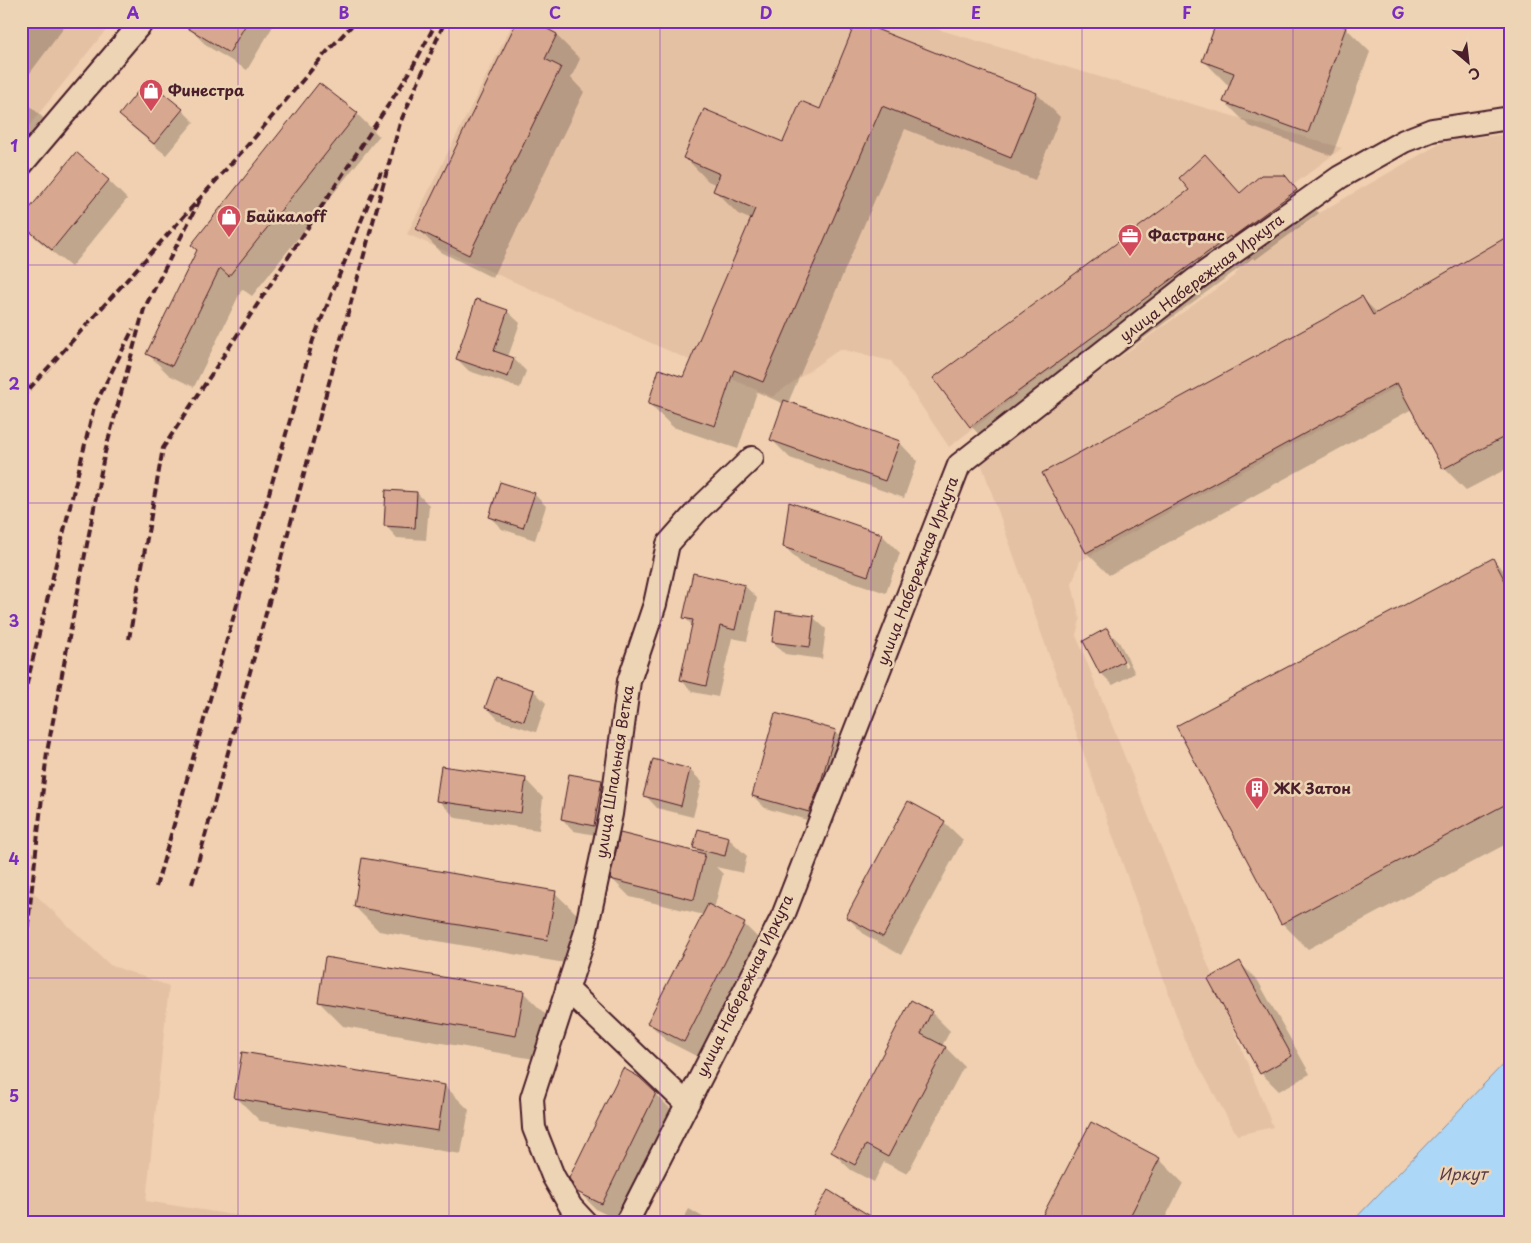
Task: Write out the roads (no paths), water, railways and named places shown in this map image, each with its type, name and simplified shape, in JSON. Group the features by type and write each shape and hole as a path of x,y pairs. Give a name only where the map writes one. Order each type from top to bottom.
{"street":[{"path":"21,165 144,21"},
{"name":"улица Набережная Иркута","path":"628,1222 783,916 960,465 1196,279 1340,177 1404,141 1432,130 1510,118"},
{"name":"улица Шпальная Ветка","path":"584,1222 571,1207 553,1176 534,1128 532,1098 585,935 611,814 628,682 654,604 668,544 698,509 752,458"},
{"path":"567,989 687,1104"}],"water":[{"name":"Иркут","path":"1510,1057 1510,1222 1352,1222"}],"railway":[{"path":"21,398 255,137 323,56 356,21"},
{"path":"129,639 163,448 410,72 437,21"},
{"path":"192,884 400,123 445,21"},
{"path":"156,887 313,340 381,172"},
{"path":"21,987 47,752 104,456 144,309 202,196"},
{"path":"21,708 94,407 133,329"}],"place":[{"name":"Финестра","path":"151,112"},
{"name":"Байкалoff","path":"229,238"},
{"name":"Фастранс","path":"1130,257"},
{"name":"ЖК Затон","path":"1257,810"}]}
